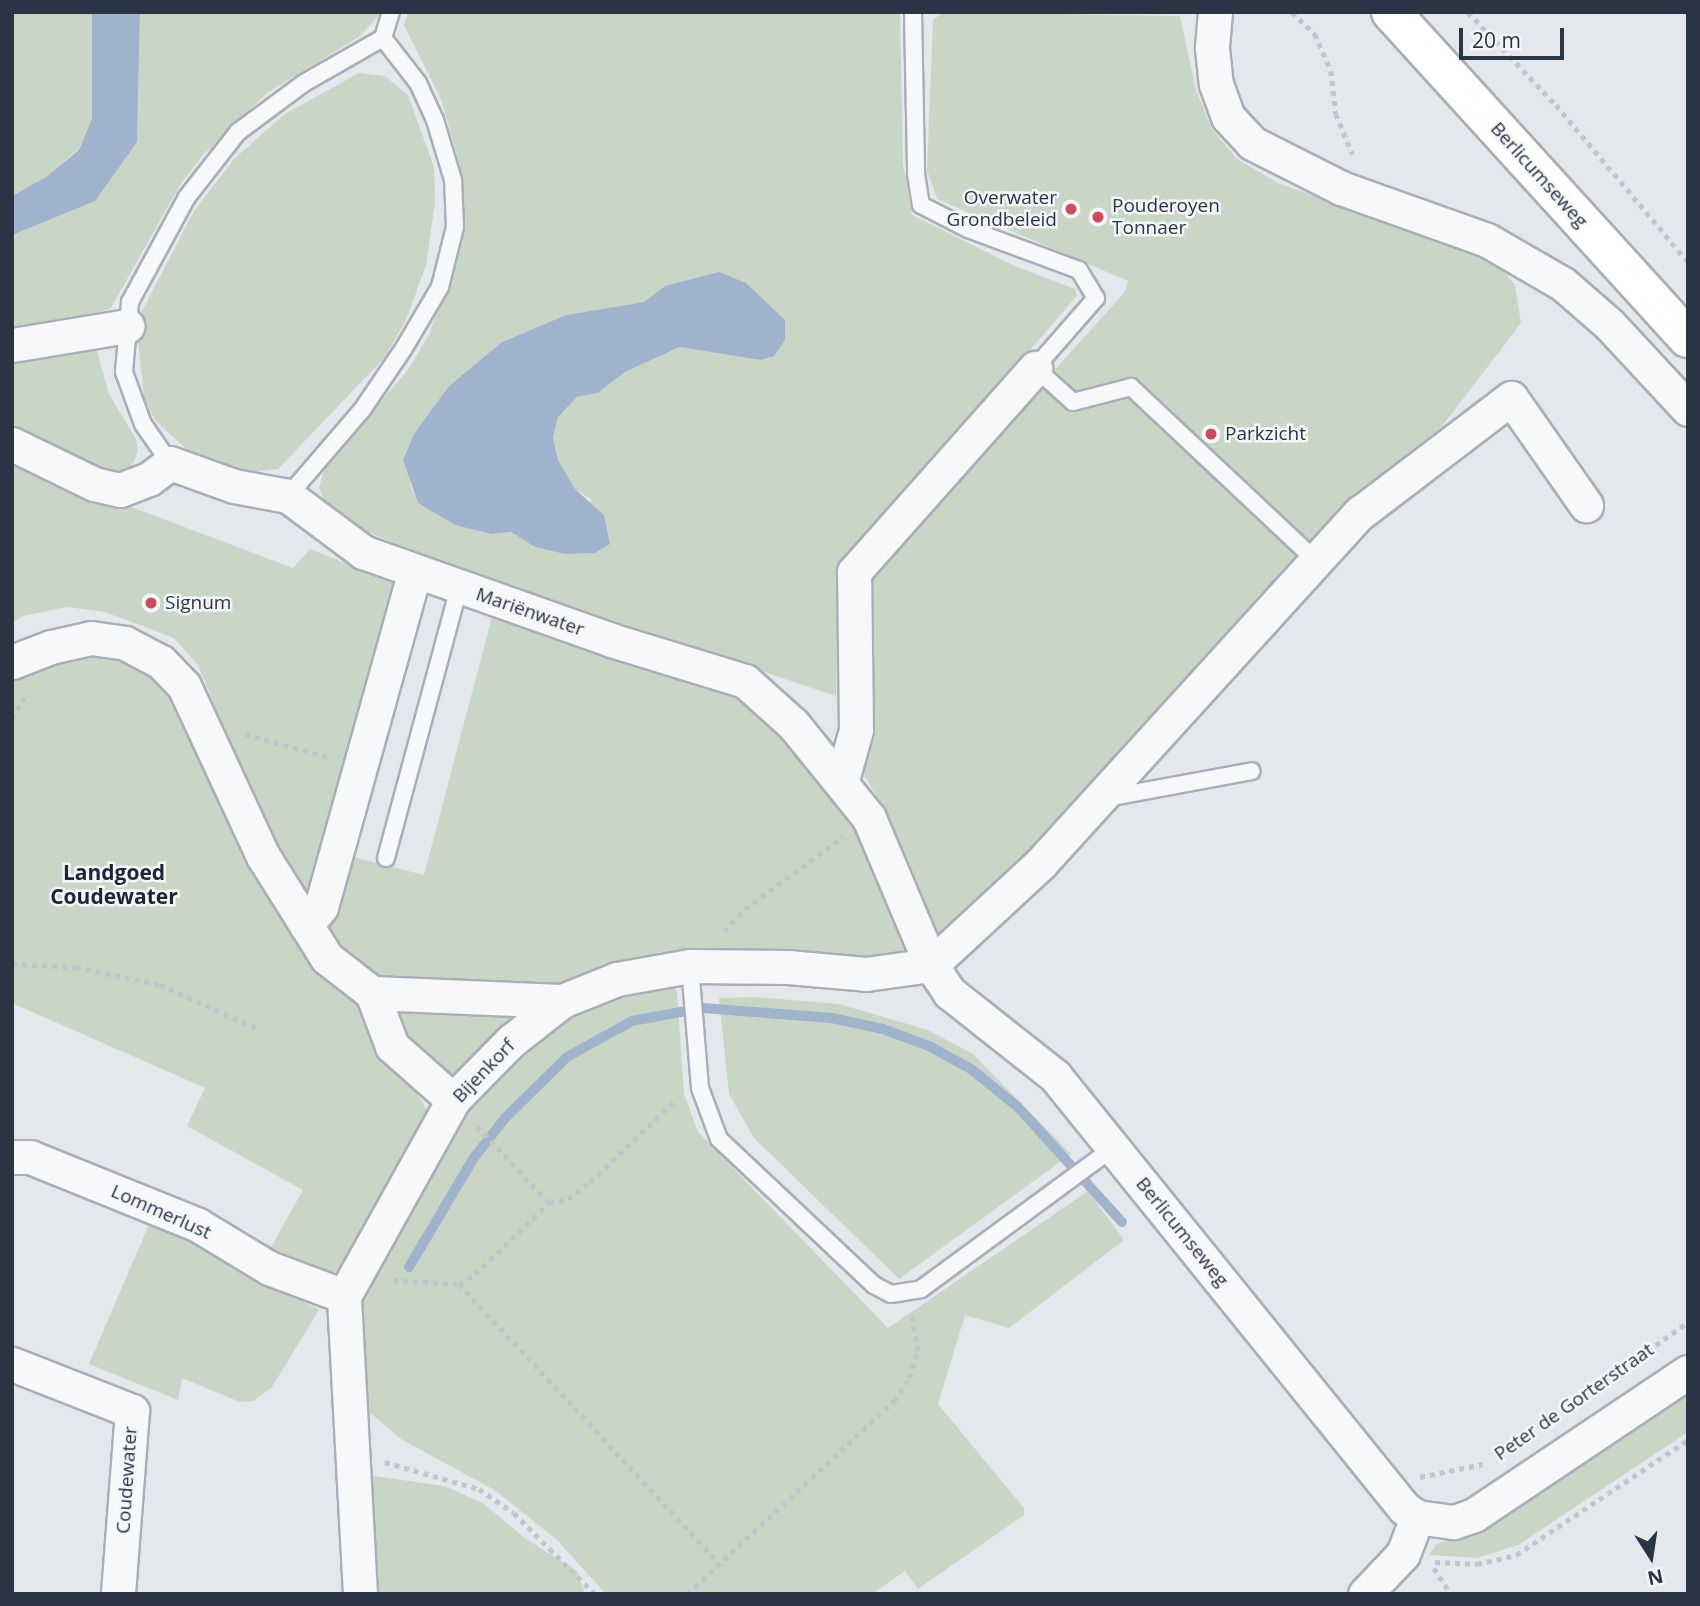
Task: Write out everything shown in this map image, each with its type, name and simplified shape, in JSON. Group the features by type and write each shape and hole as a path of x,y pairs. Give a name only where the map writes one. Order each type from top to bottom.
{"main road":[{"name":"Berlicumseweg","path":"1391,12 1688,338"}],"street":[{"path":"1215,12 1212,48 1216,84 1236,125 1252,143 1281,161 1342,188 1386,201 1487,240 1563,284 1609,324 1688,409"},
{"path":"12,345 127,326"},
{"path":"842,780 856,730 854,572 1035,368"},
{"path":"931,965 1041,863 1360,513 1511,398 1586,505"},
{"path":"12,444 94,484 120,490 149,479 170,463"},
{"name":"Mariënwater","path":"170,463 234,486 288,496 363,552 414,573 744,681 793,724 842,780 869,818 931,965"},
{"path":"306,925 321,907 414,573"},
{"path":"12,662 51,647 91,638 125,643 161,662 184,686 263,856 327,958 372,993 391,1046 463,1111"},
{"name":"Bijenkorf","path":"349,1287 511,1041 562,1001 617,979 691,977 788,967 866,974 931,965"},
{"name":"Berlicumseweg","path":"931,965 950,993 1055,1076 1107,1154 1406,1506"},
{"path":"372,993 562,1001"},
{"name":"Lommerlust","path":"12,1157 30,1157 198,1225 269,1268 349,1287"},
{"path":"349,1287 360,1594"},
{"name":"Coudewater","path":"12,1364 132,1410 118,1594"},
{"name":"Peter de Gorterstraat","path":"1406,1506 1454,1522 1474,1515 1688,1372"},
{"path":"1365,1594 1403,1554 1406,1506"}],"lane":[{"path":"170,463 143,424 124,372 130,302 187,197 238,132 304,83 383,38 391,12"},
{"path":"913,12 916,174 921,205 968,229 1079,270 1096,298 1035,368 1073,402 1131,387 1316,561"},
{"path":"288,496 362,410 404,348 440,287 455,227 453,180 435,120 418,83 383,38"},
{"path":"386,858 458,587"},
{"path":"1098,800 1252,771"},
{"path":"691,977 701,1088 719,1139 874,1285 891,1294 921,1289 1107,1154"}],"path":[{"path":"1292,12 1315,34 1331,71 1336,114 1351,152 1386,201"},
{"path":"1468,12 1556,105 1688,262"},
{"path":"201,722 359,766"},
{"path":"691,977 745,909 869,818"},
{"path":"12,964 76,967 160,985 259,1029"},
{"path":"349,1287 460,1284 549,1203 568,1199 676,1100 701,1088"},
{"path":"463,1111 549,1203"},
{"path":"460,1284 717,1561"},
{"path":"687,1594 717,1561 894,1401 909,1378 918,1351 906,1292"},
{"name":"Peter de Gorterstraat","path":"1558,1414 1688,1322"},
{"path":"1451,1594 1430,1562 1477,1564 1516,1555 1688,1440"},
{"path":"354,1453 479,1489 514,1513 595,1594"},
{"name":"Peter de Gorterstraat","path":"1406,1506 1416,1478 1475,1468 1493,1460"}],"green space":[{"path":"12,12 92,12 92,118 79,149 46,177 12,196"},
{"path":"140,12 382,12 359,37 267,93 203,155 180,185 111,308 90,316 12,330 12,235 137,142"},
{"path":"408,12 900,12 903,163 912,215 1017,267 1075,289 1077,296 839,570 836,696 452,567 346,523 328,510 319,488 325,466 407,371 429,335 461,240 460,166 441,99 404,25","holes":["665,286 770,359 681,347 625,372 598,393 577,397 558,417 553,437 558,460 575,489 592,500 536,547 511,532 455,525 418,503 410,485 449,386 502,342 566,315 644,302"]},
{"path":"943,12 1180,16 1196,90 1212,129 1237,159 1278,183 1456,247 1500,268 1515,285 1521,323 1433,438 1007,877 942,938 931,928 896,833 854,755 875,739 865,580 1124,293 1128,281 937,199 927,170 933,20"},
{"path":"359,73 385,76 408,95 434,167 435,202 426,265 407,318 385,357 278,469 243,473 199,461 155,420 144,397 138,341 143,309 194,211 234,159 285,114"},
{"path":"96,348 109,394 136,439 138,451 132,466 114,477 12,434 12,359"},
{"path":"12,455 81,488 293,568 310,549 398,584 311,905 271,843 198,665 174,638 105,612 67,607 23,616 12,623"},
{"path":"494,609 734,692 760,712 847,807 910,946 904,957 659,952 601,976 557,987 399,984 364,974 322,929 349,856 424,875"},
{"path":"89,652 120,656 152,672 177,696 349,994 377,1022 426,1109 429,1121 342,1271 314,1274 266,1256 303,1190 187,1126 205,1088 12,1003 12,668"},
{"path":"665,979 677,991 684,1094 698,1132 888,1328 1088,1191 1124,1240 1009,1328 965,1315 938,1404 1024,1508 1024,1515 918,1589 905,1571 872,1594 606,1594 557,1540 496,1491 401,1439 369,1412 363,1389 362,1296 442,1141 484,1087 530,1042 585,1005"},
{"path":"756,997 839,1004 928,1030 973,1054 1071,1154 899,1279 754,1138 729,1094 719,998"},
{"path":"396,1001 512,1015 512,1023 451,1077 426,1062 389,1017"},
{"path":"151,1220 319,1310 272,1387 253,1401 240,1402 182,1378 178,1400 89,1364"},
{"path":"1688,1384 1688,1432 1518,1545 1477,1558 1429,1555 1437,1544 1475,1529"},
{"path":"367,1475 444,1486 483,1503 526,1539 577,1571 585,1594 370,1594"}],"water":[{"path":"92,12 140,12 137,142 95,201 12,235 12,196 46,177 79,150 92,118"},
{"path":"719,272 746,283 785,320 785,340 774,356 761,360 680,347 625,372 598,393 577,397 558,417 553,437 558,460 575,489 604,515 610,544 595,553 565,554 535,547 511,532 492,534 455,525 418,503 403,460 414,434 449,386 502,342 566,315 644,302 665,286"}],"waterway":[{"path":"409,1267 473,1159 505,1118 567,1057 632,1021 702,1008 832,1018 883,1029 929,1046 971,1069 1018,1107 1122,1222"}],"place":[{"name":"Overwater Grondbeleid","path":"1071,209"},
{"name":"Pouderoyen Tonnaer","path":"1098,217"},
{"name":"Parkzicht","path":"1211,434"},
{"name":"Signum","path":"151,603"}],"district":[{"name":"Landgoed Coudewater","path":"114,884"}]}
